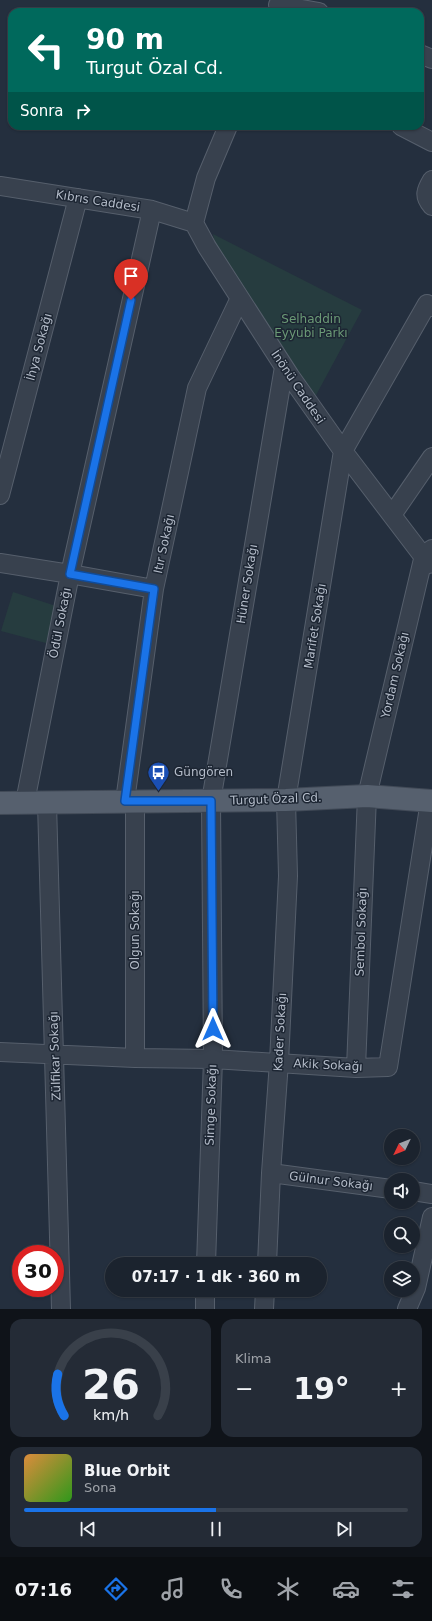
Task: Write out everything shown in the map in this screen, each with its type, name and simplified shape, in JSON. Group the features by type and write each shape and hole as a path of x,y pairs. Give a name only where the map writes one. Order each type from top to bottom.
{"main road":[{"name":"Turgut Özal Cd.","path":"0,803 286,800 367,796 431,801"}],"street":[{"path":"278,6 291,8"},
{"path":"194,223 206,178 226,130"},
{"path":"409,130 432,142"},
{"path":"432,180 426,192 426,198 432,206"},
{"name":"Kıbrıs Caddesi","path":"0,186 152,210 194,223"},
{"name":"İhya Sokağı","path":"0,495 78,198"},
{"name":"Ödül Sokağı","path":"25,802 70,574 152,210"},
{"name":"İnönü Caddesi","path":"194,223 206,248 284,366 343,451 392,515 429,557"},
{"name":"Itır Sokağı","path":"130,801 154,589 197,388 240,298"},
{"path":"343,451 428,304 432,307"},
{"name":"Hüner Sokağı","path":"211,801 284,366"},
{"name":"Marifet Sokağı","path":"286,800 343,451"},
{"path":"392,515 432,457"},
{"name":"Yordam Sokağı","path":"367,796 429,557"},
{"path":"0,564 70,574 154,589"},
{"name":"Sembol Sokağı","path":"356,1068 367,796"},
{"name":"Kader Sokağı","path":"267,1257 288,876 286,800"},
{"name":"Olgun Sokağı","path":"130,801 135,1058"},
{"name":"Simge Sokağı","path":"206,1257 213,1059 211,801"},
{"name":"Akik Sokağı","path":"0,1052 135,1058 213,1059 356,1068 388,1067 431,801"},
{"name":"Zülfikar Sokağı","path":"47,803 61,1309"},
{"name":"Gülnur Sokağı","path":"271,1173 384,1187"},
{"path":"420,1192 432,1194"},
{"path":"407,1309 416,1288 432,1217"},
{"path":"205,1297 205,1309"},
{"path":"264,1309 265,1297"}],"green space":[{"name":"Selhaddin Eyyubi Parkı","path":"213,234 362,310 315,397 298,376 216,249"},
{"path":"13,592 56,606 46,643 1,631"}],"place":[{"name":"Güngören","path":"158,792"}],"route":[{"path":"131,300 70,574 154,589 125,801 211,801 213,1029"}]}
